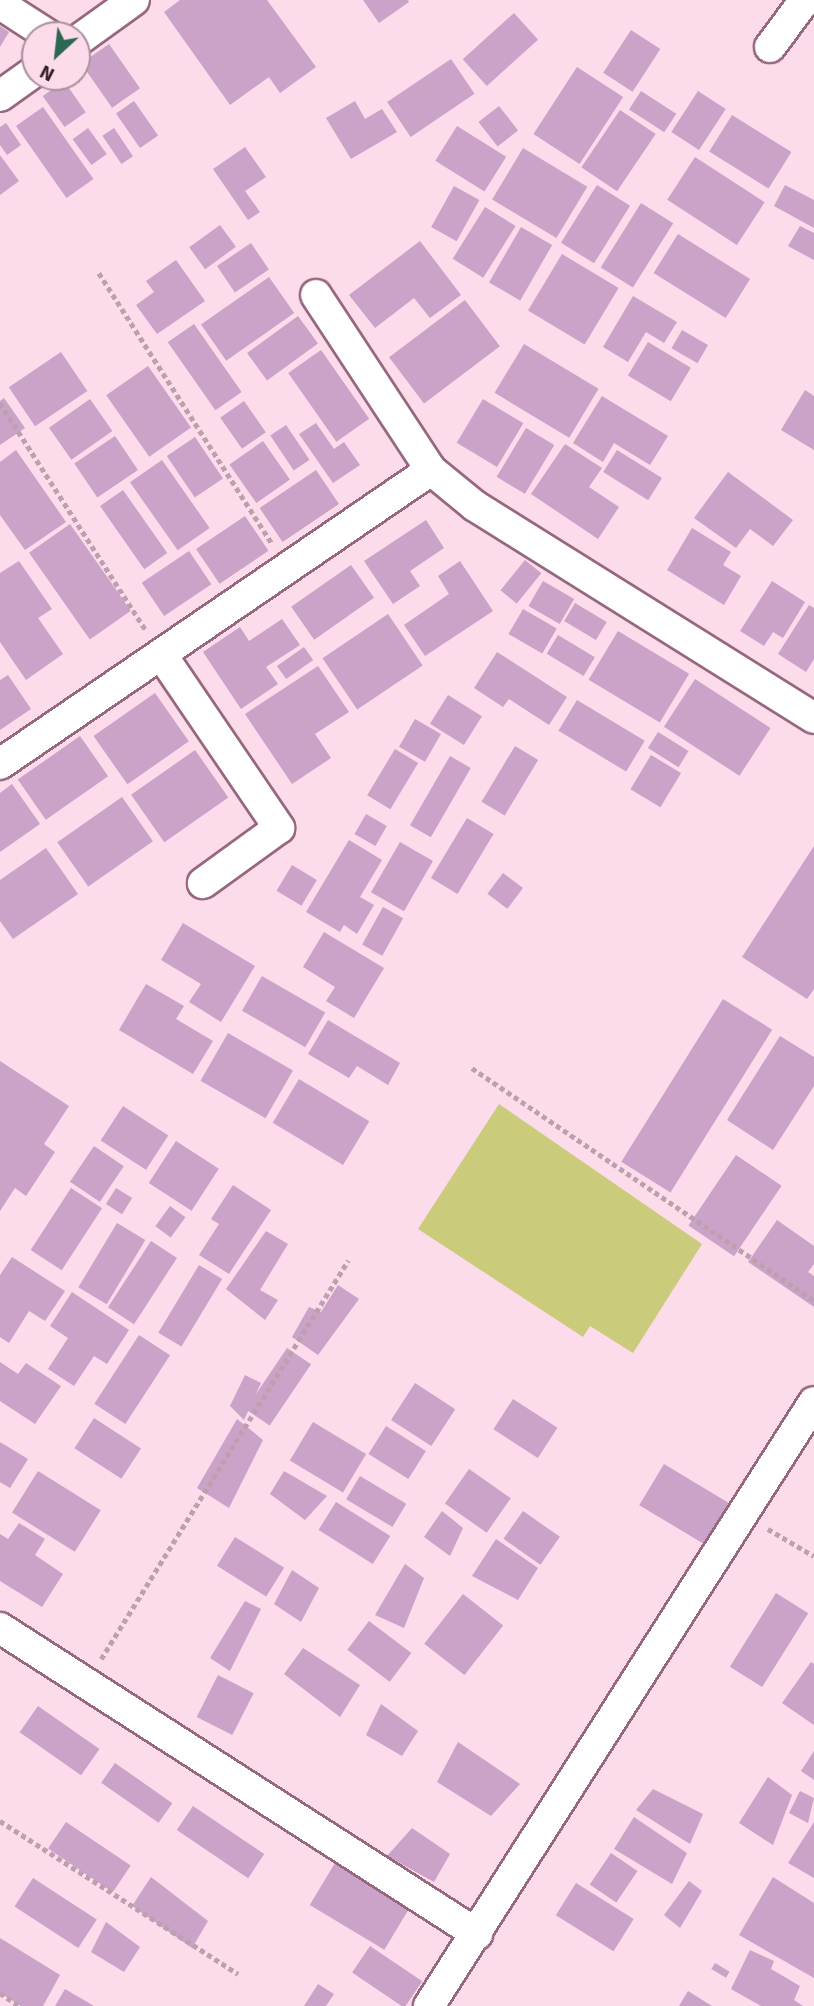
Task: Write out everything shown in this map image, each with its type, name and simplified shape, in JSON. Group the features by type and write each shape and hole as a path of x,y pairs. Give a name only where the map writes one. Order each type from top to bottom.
{"street":[{"path":"91,31 134,0"},
{"path":"770,47 805,0"},
{"path":"0,4 26,21"},
{"path":"0,96 21,81"},
{"path":"316,295 431,470 475,506 814,718"},
{"path":"0,764 163,657 431,470"},
{"path":"163,657 279,828 203,883"},
{"path":"429,2006 814,1402"},
{"path":"0,1628 477,1934"}],"path":[{"path":"99,273 288,569"},
{"path":"0,403 163,657"},
{"path":"472,1068 814,1300"},
{"path":"86,1683 348,1260"},
{"path":"743,1514 814,1556"},
{"path":"0,1821 238,1974"},
{"path":"0,1993 19,2006"}],"shaded area":[{"path":"499,1104 702,1244 633,1353 590,1326 583,1337 418,1229"}],"building":[{"path":"180,0 267,0 316,67 280,93 269,77 230,105 164,12"},
{"path":"363,0 408,0 409,2 379,23"},
{"path":"514,13 538,40 487,86 463,59"},
{"path":"0,26 9,32 0,47"},
{"path":"631,30 660,49 633,92 603,73"},
{"path":"109,44 140,88 112,108 91,78 91,57"},
{"path":"451,59 474,94 411,137 387,102"},
{"path":"577,67 623,97 580,164 533,134"},
{"path":"50,91 71,91 86,112 64,127 43,96"},
{"path":"641,91 676,114 664,132 629,109"},
{"path":"698,91 726,109 699,150 671,132"},
{"path":"134,101 158,135 140,148 116,114"},
{"path":"355,101 365,119 382,109 397,132 351,159 326,118"},
{"path":"499,106 518,130 498,146 479,122"},
{"path":"43,107 93,179 66,198 16,126"},
{"path":"620,110 656,134 617,191 581,167"},
{"path":"732,115 791,152 769,189 709,151"},
{"path":"6,123 21,145 7,155 0,145 0,127"},
{"path":"457,126 506,157 484,192 435,161"},
{"path":"88,128 107,154 91,165 73,139"},
{"path":"114,128 133,156 121,164 102,136"},
{"path":"245,147 266,177 245,191 260,212 248,220 213,169"},
{"path":"523,148 587,187 556,238 492,199"},
{"path":"0,155 19,181 0,195"},
{"path":"695,157 765,202 737,245 667,200"},
{"path":"597,185 630,206 594,263 561,243"},
{"path":"785,185 814,200 814,228 774,206"},
{"path":"454,186 479,200 457,241 431,227"},
{"path":"641,203 673,223 633,288 601,267"},
{"path":"485,207 516,226 483,278 453,259"},
{"path":"220,225 236,247 205,269 189,247"},
{"path":"800,226 814,233 814,260 788,246"},
{"path":"521,227 552,245 520,300 489,282"},
{"path":"678,234 750,279 726,318 654,273"},
{"path":"420,241 461,295 430,318 414,298 375,328 349,295"},
{"path":"251,243 269,270 235,292 217,266"},
{"path":"562,254 619,288 585,345 528,311"},
{"path":"176,260 205,301 157,334 136,305 154,292 146,281"},
{"path":"269,277 294,313 226,361 201,325"},
{"path":"633,296 677,322 664,343 646,332 628,362 603,347"},
{"path":"465,300 500,346 424,403 389,357"},
{"path":"298,316 318,344 267,381 247,353"},
{"path":"194,324 242,392 215,410 168,342"},
{"path":"682,330 708,345 697,363 672,348"},
{"path":"648,342 691,368 671,401 628,375"},
{"path":"524,344 599,389 569,438 495,393"},
{"path":"321,350 369,419 336,442 288,373"},
{"path":"61,352 87,391 35,426 9,387"},
{"path":"148,366 191,427 149,457 106,395"},
{"path":"805,390 814,396 814,450 781,430"},
{"path":"602,396 668,436 650,465 614,443 603,462 573,443"},
{"path":"4,398 25,428 0,445 0,401"},
{"path":"90,399 112,431 71,460 49,428"},
{"path":"483,399 523,423 497,467 457,443"},
{"path":"244,401 266,432 242,449 220,418"},
{"path":"316,423 334,449 344,442 360,465 333,483 299,434"},
{"path":"286,425 309,460 294,470 270,436"},
{"path":"526,428 554,445 525,494 497,477"},
{"path":"115,436 138,470 97,497 74,463"},
{"path":"195,437 223,478 195,497 167,456"},
{"path":"263,441 290,480 256,503 229,465"},
{"path":"565,444 602,468 589,487 619,507 598,539 531,494"},
{"path":"16,450 66,522 25,550 0,515 0,462"},
{"path":"617,450 662,478 648,500 603,472"},
{"path":"162,460 210,528 178,550 130,482"},
{"path":"316,470 339,504 283,542 260,508"},
{"path":"728,472 793,520 773,546 750,529 736,548 694,518"},
{"path":"123,490 167,553 144,569 100,506"},
{"path":"245,516 268,551 220,584 196,549"},
{"path":"426,520 444,548 410,571 420,586 393,604 364,561"},
{"path":"70,524 131,611 90,640 29,553"},
{"path":"692,528 731,552 723,565 741,576 724,605 667,570"},
{"path":"189,551 211,584 164,616 142,583"},
{"path":"525,560 541,573 517,604 500,590"},
{"path":"19,561 52,609 38,618 63,654 26,680 0,642 0,573"},
{"path":"460,561 493,611 425,656 404,625 449,594 438,576"},
{"path":"351,565 374,598 314,640 291,607"},
{"path":"543,581 574,599 560,624 528,606"},
{"path":"772,581 805,602 783,638 773,632 764,646 740,631"},
{"path":"575,603 607,622 596,640 564,621"},
{"path":"809,605 814,608 814,659 806,672 778,654"},
{"path":"523,609 557,628 542,654 508,634"},
{"path":"388,614 423,665 357,710 323,658"},
{"path":"282,619 300,645 266,667 278,684 241,709 203,652 240,627 249,641"},
{"path":"618,631 689,674 660,723 589,680"},
{"path":"558,635 595,657 584,676 547,654"},
{"path":"304,647 313,660 286,679 277,666"},
{"path":"497,652 567,697 549,725 509,699 503,707 474,688"},
{"path":"318,666 349,712 315,734 331,758 292,784 245,714"},
{"path":"8,675 31,709 0,730 0,680"},
{"path":"695,679 770,728 739,776 664,727"},
{"path":"155,693 189,741 127,784 94,736"},
{"path":"448,695 482,716 464,745 430,724"},
{"path":"577,700 645,741 626,772 558,731"},
{"path":"415,719 441,734 425,762 399,747"},
{"path":"658,732 689,751 678,767 648,748"},
{"path":"80,736 108,776 46,820 18,780"},
{"path":"515,746 538,760 505,816 482,802"},
{"path":"395,749 418,763 390,809 367,795"},
{"path":"195,750 228,798 164,842 131,795"},
{"path":"651,755 681,773 660,807 630,789"},
{"path":"450,756 471,768 431,837 410,825"},
{"path":"12,784 40,824 0,852 0,793"},
{"path":"122,797 153,841 88,887 57,842"},
{"path":"366,814 387,826 375,846 354,834"},
{"path":"467,818 494,834 458,894 431,878"},
{"path":"349,840 382,860 360,897 374,905 357,934 344,925 340,932 306,912"},
{"path":"400,842 433,861 404,911 371,892"},
{"path":"814,846 814,989 807,999 742,957"},
{"path":"46,848 78,894 13,939 0,921 0,880"},
{"path":"292,865 317,880 301,906 277,891"},
{"path":"503,873 523,888 507,909 487,894"},
{"path":"383,907 403,918 382,956 362,945"},
{"path":"183,923 255,966 221,1022 189,1002 201,984 161,960"},
{"path":"324,932 384,968 354,1018 326,1001 335,987 303,967"},
{"path":"262,976 325,1012 305,1047 242,1011"},
{"path":"146,984 184,1006 176,1019 213,1041 193,1074 119,1030"},
{"path":"723,999 772,1030 670,1193 621,1162"},
{"path":"328,1020 400,1063 388,1085 357,1066 349,1078 308,1054"},
{"path":"228,1033 293,1070 265,1118 200,1081"},
{"path":"780,1036 814,1057 814,1086 773,1150 727,1120"},
{"path":"0,1061 69,1106 44,1144 55,1152 26,1196 15,1188 0,1211"},
{"path":"299,1079 369,1121 343,1165 273,1123"},
{"path":"123,1106 168,1135 146,1170 101,1140"},
{"path":"176,1141 219,1169 192,1211 149,1183"},
{"path":"94,1146 124,1166 100,1202 70,1182"},
{"path":"736,1155 782,1186 734,1256 688,1225"},
{"path":"233,1185 271,1210 229,1274 199,1255 219,1224 211,1219"},
{"path":"71,1188 102,1208 62,1270 31,1250"},
{"path":"116,1188 132,1198 122,1214 106,1204"},
{"path":"170,1206 185,1217 171,1237 155,1226"},
{"path":"777,1220 814,1246 814,1264 808,1272 814,1276 814,1307 748,1262"},
{"path":"117,1223 145,1240 107,1304 78,1287"},
{"path":"266,1231 288,1244 260,1290 278,1300 265,1320 226,1289"},
{"path":"151,1241 177,1258 134,1324 108,1307"},
{"path":"12,1257 65,1291 45,1321 29,1311 9,1343 0,1337 0,1275"},
{"path":"199,1265 222,1279 181,1347 158,1333"},
{"path":"338,1285 359,1299 318,1355 292,1337 309,1307 321,1312"},
{"path":"72,1292 129,1330 107,1364 94,1356 74,1386 48,1369 68,1338 50,1326"},
{"path":"139,1335 170,1355 125,1424 94,1404"},
{"path":"287,1348 311,1364 270,1426 246,1409"},
{"path":"0,1362 18,1374 26,1363 61,1386 35,1424 0,1401"},
{"path":"245,1375 261,1383 244,1420 230,1406"},
{"path":"415,1383 455,1409 431,1446 391,1420"},
{"path":"513,1399 557,1428 538,1458 493,1429"},
{"path":"94,1418 141,1448 121,1479 74,1448"},
{"path":"237,1419 263,1440 229,1508 197,1488"},
{"path":"313,1422 366,1454 343,1493 290,1461"},
{"path":"386,1426 426,1451 408,1479 369,1454"},
{"path":"0,1442 28,1459 10,1488 0,1482"},
{"path":"664,1464 730,1504 705,1545 639,1505"},
{"path":"469,1469 511,1498 487,1533 445,1503"},
{"path":"38,1471 101,1510 75,1552 12,1513"},
{"path":"284,1471 327,1496 305,1520 270,1494"},
{"path":"360,1476 406,1504 392,1527 346,1499"},
{"path":"336,1502 390,1536 373,1564 319,1530"},
{"path":"442,1511 463,1528 450,1556 424,1537"},
{"path":"523,1511 560,1537 540,1565 503,1539"},
{"path":"19,1523 45,1539 35,1555 63,1574 42,1607 0,1581 0,1534 8,1539"},
{"path":"235,1537 284,1568 266,1597 217,1566"},
{"path":"496,1539 538,1568 518,1600 472,1576"},
{"path":"405,1564 424,1578 404,1628 375,1615"},
{"path":"292,1570 319,1588 301,1622 274,1604"},
{"path":"776,1593 808,1613 762,1687 730,1667"},
{"path":"463,1594 503,1625 464,1675 424,1644"},
{"path":"245,1601 261,1609 230,1671 210,1658"},
{"path":"369,1621 411,1653 390,1682 347,1650"},
{"path":"303,1648 360,1685 340,1717 284,1674"},
{"path":"811,1662 814,1664 814,1725 782,1703"},
{"path":"218,1675 254,1693 232,1735 197,1717"},
{"path":"381,1704 418,1731 402,1756 366,1735"},
{"path":"38,1706 99,1749 81,1775 20,1732"},
{"path":"458,1742 520,1784 491,1816 437,1782"},
{"path":"814,1751 814,1780 801,1771"},
{"path":"115,1763 172,1803 159,1823 101,1783"},
{"path":"768,1777 792,1795 773,1845 739,1823"},
{"path":"653,1789 703,1814 690,1844 636,1810"},
{"path":"800,1791 814,1798 808,1823 789,1813"},
{"path":"193,1806 264,1854 248,1878 177,1830"},
{"path":"634,1817 687,1853 672,1884 614,1849"},
{"path":"66,1822 131,1866 113,1892 48,1849"},
{"path":"814,1822 814,1878 788,1863"},
{"path":"412,1828 450,1854 434,1882 387,1856"},
{"path":"611,1853 638,1871 616,1902 590,1885"},
{"path":"335,1863 410,1908 384,1950 310,1905"},
{"path":"151,1877 208,1921 192,1948 132,1906"},
{"path":"773,1877 814,1903 814,1978 739,1935"},
{"path":"33,1878 97,1919 78,1948 14,1907"},
{"path":"689,1881 702,1891 680,1928 664,1915"},
{"path":"576,1883 634,1919 614,1951 556,1915"},
{"path":"106,1922 140,1947 124,1972 91,1952"},
{"path":"0,1938 60,1975 43,2006 21,2006 0,1993"},
{"path":"370,1946 422,1981 406,2006 402,2006 352,1973"},
{"path":"750,1950 774,1961 771,1969 800,1986 794,2000 803,2006 761,2006 731,1989"},
{"path":"715,1963 730,1972 726,1978 711,1969"},
{"path":"318,1984 334,1994 326,2006 304,2006"},
{"path":"65,1989 94,2006 55,2006"},
{"path":"688,1991 712,2006 679,2006"}]}
